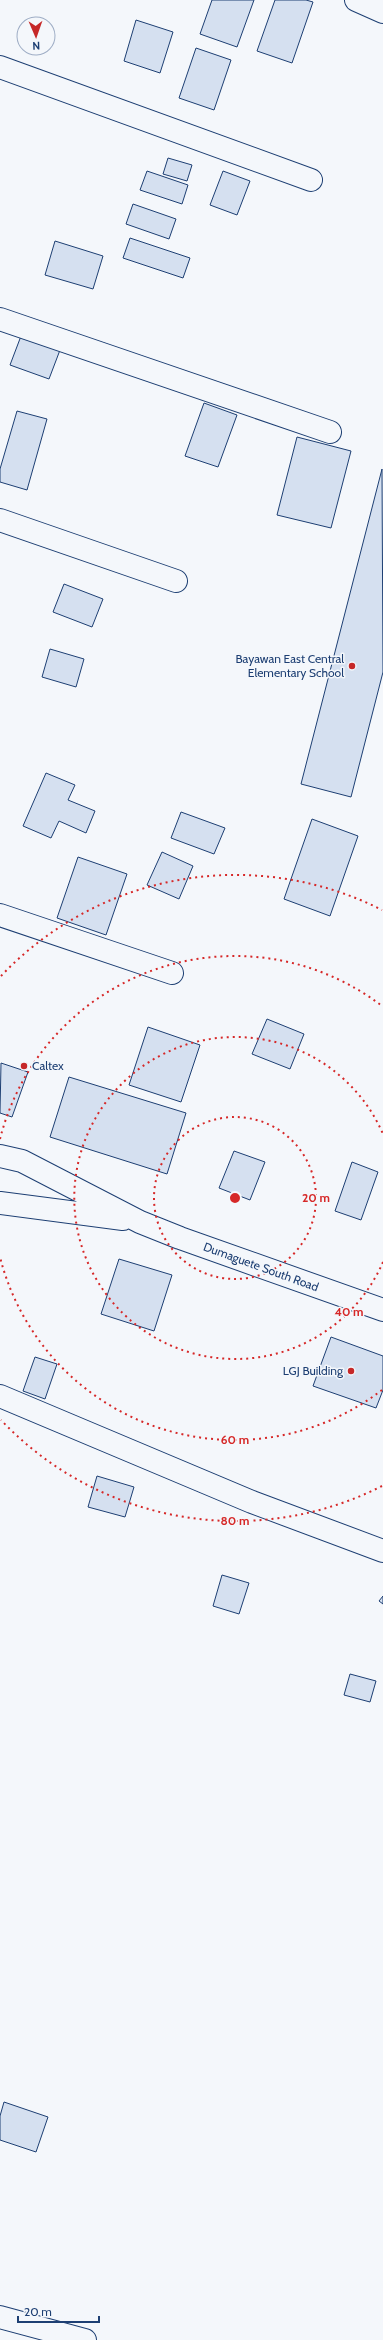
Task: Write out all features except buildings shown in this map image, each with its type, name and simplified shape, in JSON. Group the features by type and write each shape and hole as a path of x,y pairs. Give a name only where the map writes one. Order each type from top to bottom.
{"main road":[{"path":"356,0 383,12"},
{"path":"0,67 310,180"},
{"path":"0,319 330,432"},
{"path":"0,520 176,581"},
{"path":"0,915 172,973"},
{"name":"Dumaguete South Road","path":"0,1156 22,1161 140,1222 383,1310"},
{"name":"Dumaguete South Road","path":"0,1203 140,1222"},
{"path":"0,1396 252,1502 383,1551"},
{"path":"0,2317 85,2340"}],"place":[{"name":"Bayawan East Central Elementary School","path":"352,666"},
{"name":"Caltex","path":"24,1066"},
{"name":"LGJ Building","path":"351,1371"}]}
